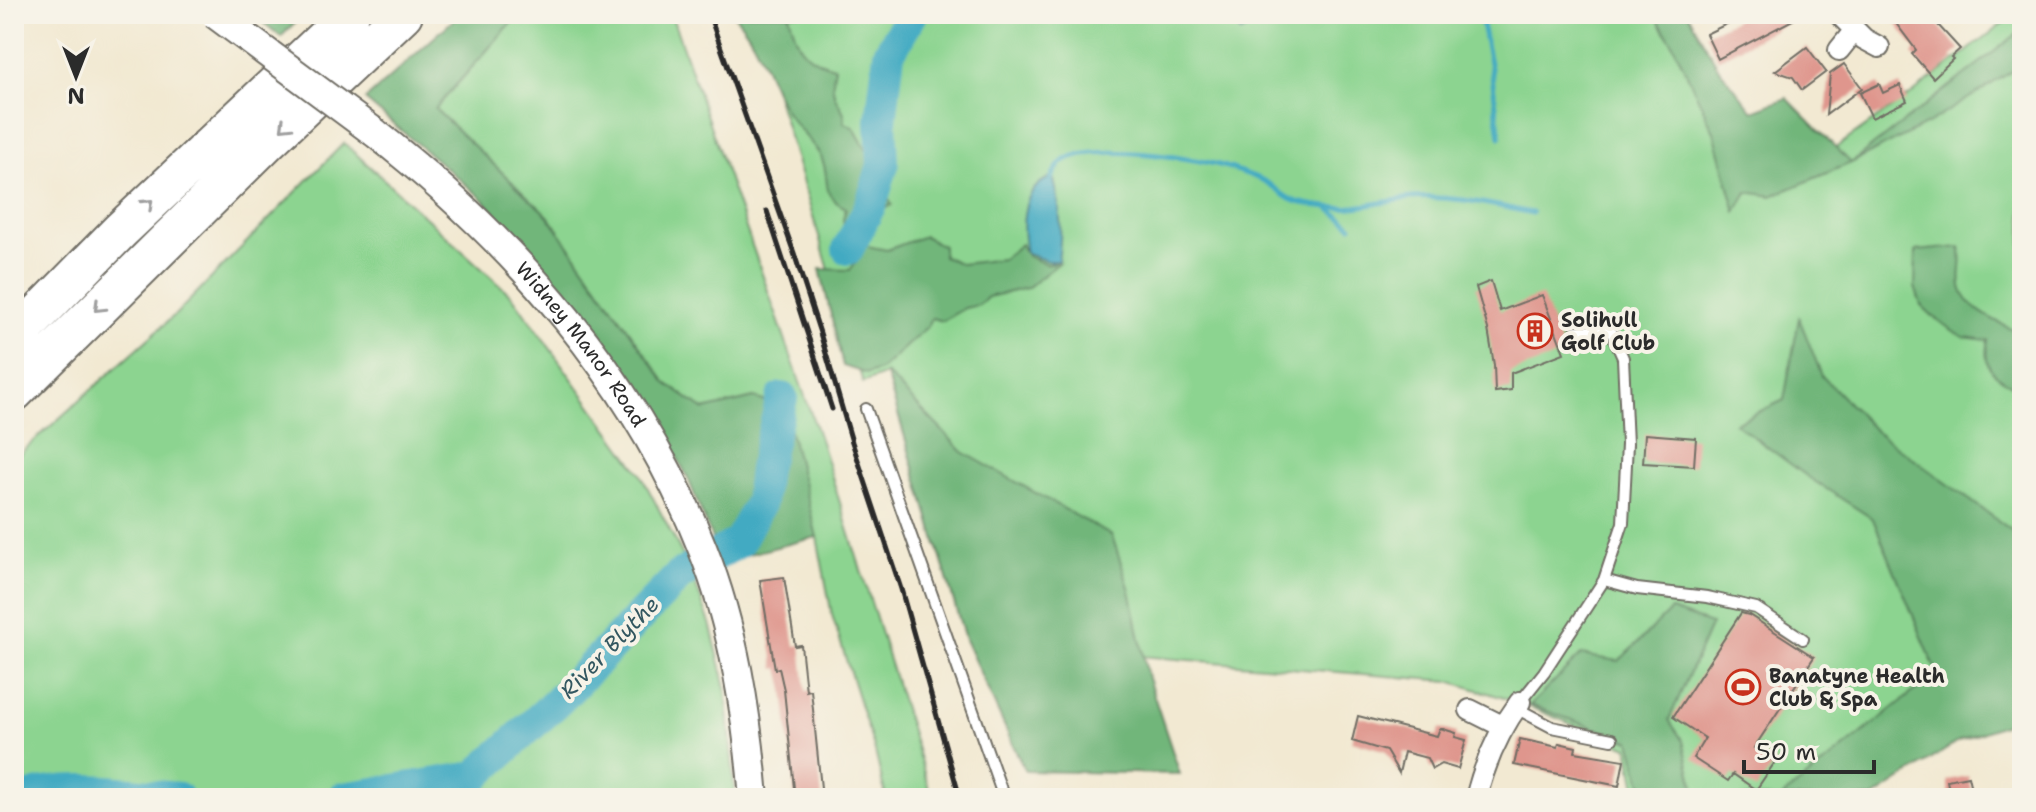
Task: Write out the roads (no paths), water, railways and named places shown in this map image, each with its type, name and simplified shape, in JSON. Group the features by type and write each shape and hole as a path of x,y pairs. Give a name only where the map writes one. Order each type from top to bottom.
{"highway":[{"path":"14,339 120,231 350,14"},
{"path":"14,392 256,153 403,14"}],"street":[{"name":"Widney Manor Road","path":"215,14 425,171 480,221 535,280 624,397 670,474 704,551 731,643 744,703 754,798"},
{"path":"1839,14 1879,47"},
{"path":"1839,50 1855,30"},
{"path":"1476,798 1483,771 1502,726 1518,705"},
{"path":"1470,710 1502,726"}],"lane":[{"path":"1576,331 1611,331 1623,358 1627,444 1623,523 1604,580 1544,672 1518,705 1552,727 1612,739"},
{"path":"866,409 1004,798"},
{"path":"1604,580 1637,589 1707,597 1756,608 1803,639"}],"water":[{"path":"1220,14 1261,15 1256,25 1241,32"},
{"path":"1049,178 1054,180 1059,210 1058,261 1047,261 1026,253 1024,243 1023,221 1028,200 1032,191"}],"waterway":[{"name":"River Blythe","path":"848,249 871,204 883,165 881,121 889,53 912,14"},
{"path":"1480,14 1500,137"},
{"path":"1051,179 1065,160 1080,155 1123,152 1197,161 1233,169 1266,182 1300,203 1339,208 1412,198 1443,198 1532,213"},
{"path":"1329,208 1352,226"},
{"name":"River Blythe","path":"343,798 475,777 557,702 680,575 739,542 760,502 764,469 782,398"},
{"name":"River Blythe","path":"27,798 44,793 82,790 178,798"}],"railway":[{"path":"709,14 820,333 901,589 960,798"},
{"path":"767,211 832,409"}],"place":[{"name":"Solihull Golf Club","path":"1535,331"},
{"name":"Banatyne Health Club & Spa","path":"1743,687"}]}
